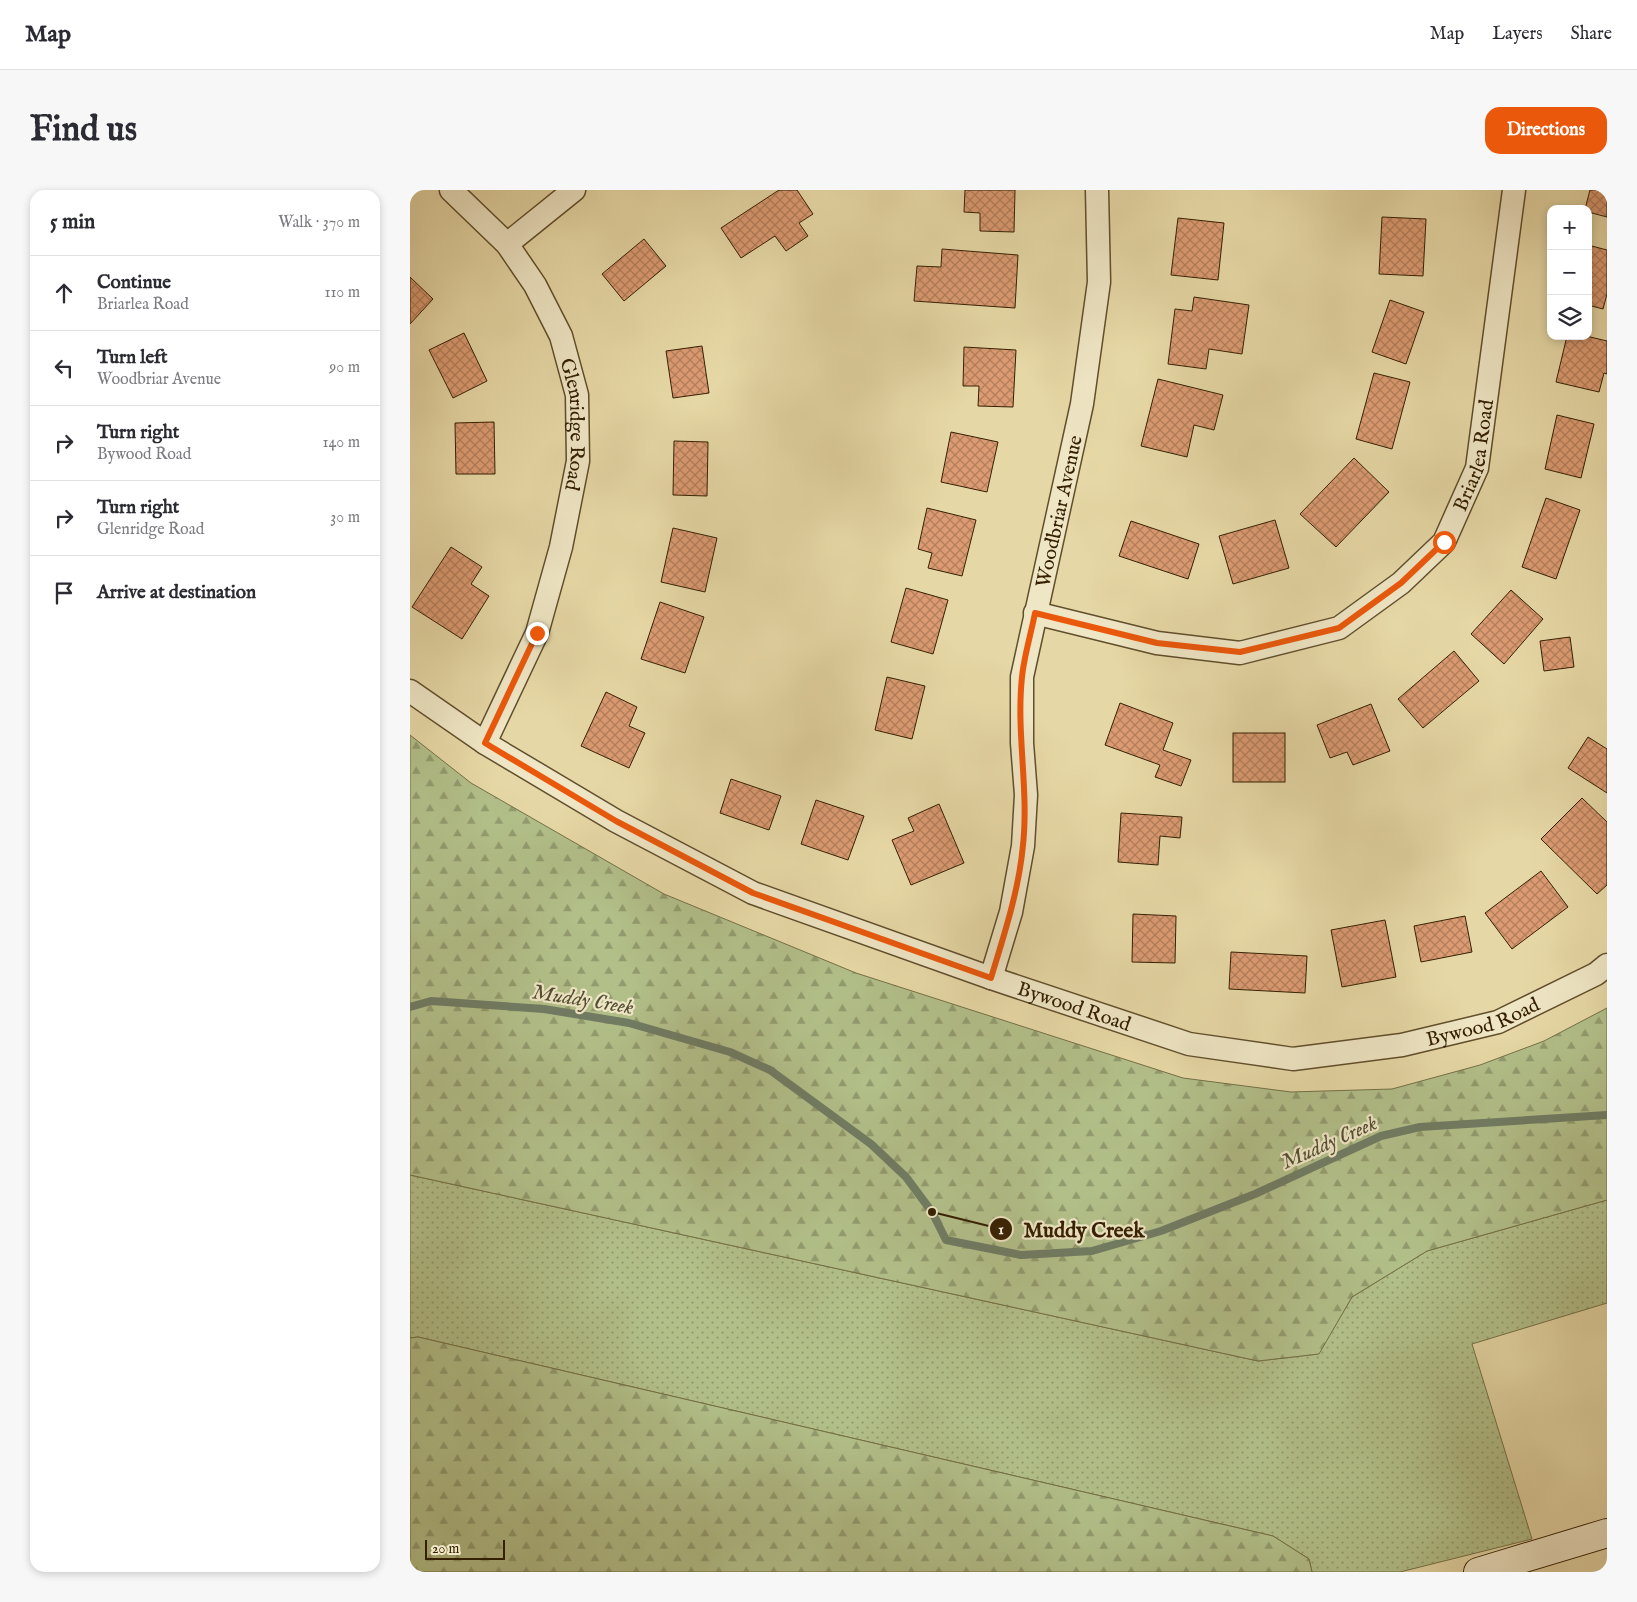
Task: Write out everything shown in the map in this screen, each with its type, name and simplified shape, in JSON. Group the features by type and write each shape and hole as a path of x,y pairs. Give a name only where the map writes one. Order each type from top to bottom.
{"street":[{"name":"Glenridge Road","path":"451,190 507,244 535,285 561,336 577,395 578,461 561,547 537,633 485,743"},
{"path":"507,244 574,190"},
{"name":"Woodbriar Avenue","path":"991,978 1011,912 1023,846 1026,795 1022,742 1022,677 1082,404 1099,282 1097,190"},
{"name":"Briarlea Road","path":"1035,613 1157,643 1240,652 1339,628 1401,583 1444,542 1477,468 1514,190"},
{"name":"Bywood Road","path":"410,691 485,743 616,821 753,893 991,978 1188,1044 1293,1058 1402,1045 1498,1022 1596,974 1607,965"},
{"path":"1478,1572 1607,1533"}],"green space":[{"path":"410,735 471,783 664,894 856,973 1183,1078 1291,1092 1392,1089 1480,1065 1544,1041 1607,1008 1607,1200 1427,1251 1352,1297 1319,1354 1258,1361 410,1175"},
{"path":"410,1175 1258,1361 1318,1354 1352,1297 1427,1251 1607,1200 1607,1303 1472,1344 1532,1539 1400,1572 1312,1572 1309,1559 1273,1536 418,1337 410,1338"},
{"path":"418,1337 1273,1536 1309,1559 1312,1572 410,1572 410,1338"}],"building":[{"path":"779,190 797,190 813,214 799,223 808,236 786,251 775,236 741,258 721,228"},
{"path":"965,190 1015,190 1014,232 980,231 980,213 964,212"},
{"path":"1590,190 1607,190 1607,217 1592,213 1592,205 1586,205"},
{"path":"1382,217 1426,219 1423,276 1379,274"},
{"path":"1178,218 1224,223 1218,280 1171,275"},
{"path":"644,239 666,266 624,301 602,274"},
{"path":"1592,246 1607,250 1607,294 1603,309 1592,306"},
{"path":"942,249 1018,255 1015,308 914,301 917,266 941,267"},
{"path":"410,277 433,299 410,324"},
{"path":"1194,297 1249,305 1242,354 1209,349 1206,369 1168,364 1175,309 1192,311"},
{"path":"1390,300 1424,312 1406,364 1372,352"},
{"path":"464,333 487,381 453,398 429,350"},
{"path":"1592,337 1607,341 1607,374 1604,373 1599,392 1556,382 1566,340 1592,340"},
{"path":"702,346 709,393 673,398 666,351"},
{"path":"964,347 1016,350 1013,407 978,406 979,386 963,386"},
{"path":"1374,373 1410,382 1392,449 1356,439"},
{"path":"1158,379 1223,395 1214,430 1194,425 1187,457 1141,446"},
{"path":"1557,415 1594,424 1581,478 1545,469"},
{"path":"494,422 495,474 456,474 455,423"},
{"path":"951,432 998,442 987,492 941,482"},
{"path":"674,441 708,442 707,496 673,495"},
{"path":"1354,458 1389,492 1336,547 1300,514"},
{"path":"1546,498 1580,510 1556,579 1522,567"},
{"path":"927,508 976,520 962,576 928,568 932,553 918,549"},
{"path":"1275,520 1289,568 1233,584 1219,536"},
{"path":"1131,521 1199,544 1188,579 1119,556"},
{"path":"673,528 717,538 705,592 661,582"},
{"path":"451,547 482,567 471,584 489,596 462,639 412,607"},
{"path":"906,588 948,600 933,654 891,642"},
{"path":"1511,590 1543,619 1504,664 1471,634"},
{"path":"660,602 704,617 685,673 641,659"},
{"path":"1570,637 1574,667 1544,671 1540,641"},
{"path":"1454,651 1479,681 1423,728 1398,699"},
{"path":"887,677 925,686 912,739 875,730"},
{"path":"606,692 637,707 629,726 645,733 629,768 581,746"},
{"path":"1120,703 1173,723 1163,750 1191,760 1181,786 1155,777 1160,765 1105,745"},
{"path":"1371,704 1390,751 1353,765 1347,752 1330,758 1317,725"},
{"path":"1233,733 1285,733 1285,782 1233,782"},
{"path":"1588,737 1607,749 1607,793 1568,768"},
{"path":"731,779 781,796 769,830 720,813"},
{"path":"1582,798 1607,822 1607,885 1597,894 1541,839"},
{"path":"816,800 864,816 848,860 801,844"},
{"path":"939,804 964,863 911,885 892,840 914,831 908,818"},
{"path":"1121,813 1182,817 1180,838 1160,836 1158,865 1118,862"},
{"path":"1541,871 1568,907 1512,949 1485,913"},
{"path":"1133,914 1176,916 1175,963 1132,962"},
{"path":"1465,916 1472,952 1421,962 1414,926"},
{"path":"1385,920 1396,977 1342,987 1331,930"},
{"path":"1231,952 1307,956 1305,993 1229,989"}],"waterway":[{"name":"Muddy Creek","path":"410,1007 431,1001 544,1009 629,1023 730,1052 770,1070 871,1144 906,1177 932,1212 946,1240 1021,1255 1092,1251 1161,1231 1255,1194 1381,1136 1420,1127 1607,1115"}],"place":[{"name":"Muddy Creek","path":"932,1212"}],"route":[{"path":"537,633 485,743 616,821 753,893 991,978 1011,912 1023,846 1026,795 1022,742 1022,677 1035,613 1157,643 1240,652 1339,628 1401,583 1444,542"}]}
